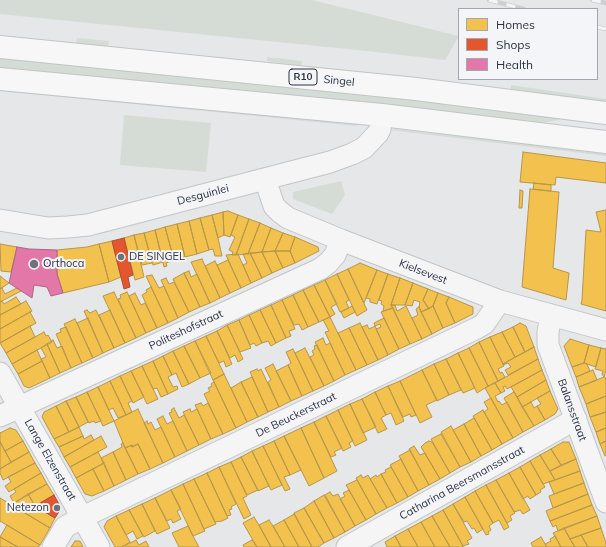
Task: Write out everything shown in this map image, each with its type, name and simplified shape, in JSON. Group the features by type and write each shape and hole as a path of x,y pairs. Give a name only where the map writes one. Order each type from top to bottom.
{"main road":[{"name":"Singel","path":"0,47 416,89 606,113"},
{"path":"0,79 382,115 606,142"}],"street":[{"name":"Desguinlei","path":"0,220 48,228 88,225 330,162 364,148 378,133 382,115"},
{"name":"Kielsevest","path":"265,179 274,206 288,218 500,301 606,330"},
{"name":"Politeshofstraat","path":"0,416 320,269 335,255 341,240"},
{"name":"De Beuckerstraat","path":"53,547 65,527 83,517 477,328 484,324 500,301"},
{"name":"Balansstraat","path":"551,316 548,332 548,345 606,502"},
{"name":"Lange Elzenstraat","path":"0,373 99,547"},
{"name":"Catharina Beersmansstraat","path":"348,547 576,419"}],"shaded area":[{"path":"0,0 312,0 458,36 458,38 445,60 0,14"},
{"path":"77,38 109,41 108,46 76,43"},
{"path":"0,55 415,99 579,121 564,119 536,124 0,70"},
{"path":"267,57 302,61 301,66 267,61"},
{"path":"511,85 606,99 606,105 511,90"},
{"path":"0,88 355,123 357,126 0,91"},
{"path":"124,115 211,123 206,172 120,165"},
{"path":"395,129 606,154 606,156 390,130"},
{"path":"341,181 345,195 332,214 293,199 293,192"}],"building: Homes":[{"path":"523,152 606,163 606,183 556,177 555,185 520,182"},
{"path":"534,183 551,185 551,191 533,189"},
{"path":"530,189 559,192 553,268 569,273 566,300 522,287"},
{"path":"520,190 523,191 522,208 519,208"},
{"path":"606,210 606,311 581,304 586,230 601,232 596,212"},
{"path":"228,211 238,215 230,237 224,235 223,212"},
{"path":"223,212 224,235 218,238 212,215"},
{"path":"212,215 222,256 215,256 213,249 209,250 200,218"},
{"path":"238,215 249,219 236,255 232,255 233,252 229,250 235,237 231,235"},
{"path":"200,218 209,250 197,254 189,221"},
{"path":"249,219 260,223 248,254 236,255"},
{"path":"189,221 197,254 185,257 177,224"},
{"path":"260,223 271,228 262,252 248,254"},
{"path":"177,224 185,257 174,260 165,227"},
{"path":"165,227 174,260 166,263 167,266 164,267 155,230"},
{"path":"271,228 283,233 275,251 262,252"},
{"path":"155,230 163,262 153,265 144,233"},
{"path":"144,233 152,263 142,265 134,235"},
{"path":"283,233 295,237 290,251 275,251"},
{"path":"134,235 144,277 135,280 124,238"},
{"path":"295,237 318,247 319,251 295,263 290,251"},
{"path":"112,241 121,277 109,282 99,244"},
{"path":"0,244 17,247 11,272 1,271"},
{"path":"99,244 109,282 63,293 57,274 57,250 87,247"},
{"path":"275,251 283,268 272,273 262,252"},
{"path":"275,251 290,251 295,263 283,268"},
{"path":"262,252 272,273 262,278 250,253"},
{"path":"250,253 262,278 251,283 243,265 247,263 243,254"},
{"path":"238,254 251,283 241,288 226,255"},
{"path":"202,259 220,298 210,303 191,262"},
{"path":"228,260 241,288 230,293 217,265"},
{"path":"215,261 230,293 220,298 205,266"},
{"path":"360,263 377,270 364,303 348,269"},
{"path":"348,269 367,310 357,316 337,274"},
{"path":"377,270 388,274 377,304 370,302 370,299 366,298"},
{"path":"189,271 191,277 197,274 210,303 200,307 184,273"},
{"path":"184,273 200,307 189,312 173,279"},
{"path":"337,274 349,300 346,302 349,308 340,312 325,280"},
{"path":"388,274 400,278 391,305 393,308 383,311 384,306 381,304 382,301 379,300"},
{"path":"152,275 159,288 164,286 178,318 168,323 146,276"},
{"path":"0,276 9,283 0,289"},
{"path":"166,278 169,284 174,282 189,312 178,318 161,280"},
{"path":"400,278 413,283 405,305 391,305"},
{"path":"325,280 337,304 331,307 335,314 330,317 314,285"},
{"path":"413,283 428,289 423,300 429,309 421,312 419,307 420,302 414,300 412,306 405,305"},
{"path":"314,285 330,317 319,322 303,290"},
{"path":"151,287 168,323 157,328 142,295"},
{"path":"2,288 5,294 17,288 21,291 0,302 0,289"},
{"path":"428,289 438,293 433,306 429,309 423,300"},
{"path":"303,290 319,322 308,327 293,295"},
{"path":"114,292 136,338 125,343 103,296"},
{"path":"127,292 146,333 136,338 118,299 121,298 120,295"},
{"path":"135,293 141,305 145,303 157,328 146,333 129,296"},
{"path":"438,293 449,297 446,303 455,323 443,328 433,306"},
{"path":"293,295 308,327 302,330 299,324 294,325 282,300"},
{"path":"16,297 21,304 0,315 0,302 2,301 4,304"},
{"path":"449,297 473,307 473,314 455,323 446,303"},
{"path":"282,300 295,329 289,331 291,336 286,338 271,305"},
{"path":"26,301 32,311 0,329 0,315"},
{"path":"271,305 286,338 276,343 260,310"},
{"path":"391,305 395,305 397,311 406,306 422,339 410,344"},
{"path":"352,306 355,312 344,318 341,312"},
{"path":"433,306 443,328 432,334 421,312"},
{"path":"419,307 432,334 422,339 412,318 418,315 416,309"},
{"path":"393,308 410,344 399,349 381,312"},
{"path":"87,310 90,313 96,310 114,348 103,353 84,311"},
{"path":"110,310 125,343 114,348 99,315"},
{"path":"260,310 276,343 271,346 268,341 262,343 249,315"},
{"path":"30,312 36,323 0,343 0,329"},
{"path":"249,315 262,343 256,346 254,343 250,345 239,320"},
{"path":"330,317 356,370 345,375 325,332 329,331 323,320"},
{"path":"88,318 103,353 93,358 77,323"},
{"path":"384,318 399,349 388,355 376,329 381,327 380,324 375,326 374,323"},
{"path":"75,319 93,358 82,363 64,324"},
{"path":"239,320 251,348 240,352 227,325"},
{"path":"360,323 378,360 367,365 349,328"},
{"path":"520,323 526,326 534,347 525,352 513,327"},
{"path":"227,325 243,359 238,362 235,355 230,358 217,331"},
{"path":"367,325 369,329 375,326 388,355 378,360 362,327"},
{"path":"30,326 35,337 6,353 0,343"},
{"path":"66,327 82,363 71,368 56,334 61,332 60,329"},
{"path":"513,327 525,352 515,357 502,332"},
{"path":"349,328 367,365 356,370 338,333"},
{"path":"217,331 232,364 226,367 224,361 219,363 206,336"},
{"path":"44,332 46,336 48,335 52,342 12,364 6,353"},
{"path":"502,332 515,357 503,364 490,337"},
{"path":"206,336 224,374 213,380 195,341"},
{"path":"490,337 504,366 498,369 505,377 498,381 479,342"},
{"path":"323,338 326,345 330,343 345,375 334,381 315,342"},
{"path":"570,339 589,345 584,363 572,367 564,346"},
{"path":"53,340 57,348 62,346 71,368 60,373 47,344"},
{"path":"195,341 211,373 200,378 184,346"},
{"path":"479,342 498,381 488,386 469,348"},
{"path":"47,344 60,373 50,378 41,359 46,357 41,348"},
{"path":"317,345 334,381 324,386 310,357 314,355 312,351 315,349 314,346"},
{"path":"589,345 601,348 596,367 584,363"},
{"path":"184,346 200,378 189,384 173,351"},
{"path":"534,347 538,359 508,375 505,370 511,367 508,363 503,364"},
{"path":"305,348 324,386 313,391 295,353"},
{"path":"469,348 488,386 477,393 458,353"},
{"path":"601,348 606,349 606,371 604,377 602,374 603,371 595,369"},
{"path":"293,349 313,391 302,396 288,365 291,363 286,352"},
{"path":"37,350 42,361 18,374 12,364"},
{"path":"173,351 189,384 182,387 176,373 172,375 163,356"},
{"path":"458,353 475,388 463,393 446,359"},
{"path":"163,356 172,375 168,377 173,387 177,386 178,389 168,394 153,361"},
{"path":"446,359 461,390 449,395 434,364"},
{"path":"538,359 542,370 507,389 505,386 503,387 505,391 501,393 495,383"},
{"path":"42,361 50,378 29,388 24,386 18,374"},
{"path":"153,361 168,394 161,397 157,388 153,389 142,366"},
{"path":"584,363 587,364 590,371 576,377 572,367"},
{"path":"273,364 291,401 279,407 268,382 271,380 265,368"},
{"path":"434,364 449,395 437,401 422,370"},
{"path":"288,365 302,396 291,401 276,371"},
{"path":"142,366 158,399 147,404 131,371"},
{"path":"257,369 258,371 261,369 279,407 268,412 250,372"},
{"path":"422,370 437,400 426,405 432,417 420,423 400,381"},
{"path":"542,370 546,380 517,397 511,387"},
{"path":"593,370 597,380 579,387 576,377"},
{"path":"131,371 144,397 133,403 120,376"},
{"path":"224,374 247,422 236,428 213,380"},
{"path":"120,376 132,401 128,403 132,412 126,415 110,381"},
{"path":"252,377 268,412 258,417 241,382"},
{"path":"604,377 606,378 606,396 586,404 579,387"},
{"path":"546,380 550,391 522,407 517,397"},
{"path":"110,381 126,415 118,418 113,408 109,410 98,387"},
{"path":"400,381 416,415 411,417 410,414 403,417 388,386"},
{"path":"214,382 236,428 223,434 204,394 210,391 208,388 212,386 211,384"},
{"path":"241,382 258,417 247,422 231,388"},
{"path":"495,383 501,393 495,396 498,402 499,401 502,405 507,402 523,432 513,438 485,388"},
{"path":"388,386 404,421 396,425 391,413 386,415 375,392"},
{"path":"98,387 114,421 103,426 87,392"},
{"path":"550,391 558,409 555,414 545,420 537,406 541,404 537,398"},
{"path":"87,392 101,421 89,423 76,397"},
{"path":"375,392 386,415 381,418 387,429 378,433 362,399"},
{"path":"514,392 534,426 523,432 504,398"},
{"path":"606,396 606,412 590,417 586,404"},
{"path":"76,397 88,422 79,427 66,401"},
{"path":"491,398 513,438 502,444 484,412 488,409 484,402"},
{"path":"362,399 376,427 363,433 350,404"},
{"path":"66,401 79,427 69,432 56,406"},
{"path":"531,402 534,408 537,406 545,420 534,426 522,407"},
{"path":"201,403 203,406 208,403 223,434 211,439 195,405"},
{"path":"350,404 367,440 355,446 338,410"},
{"path":"56,406 69,432 54,439 42,417 44,412"},
{"path":"174,408 179,418 184,415 199,445 187,451 169,413 172,412 171,410"},
{"path":"138,409 163,463 150,469 138,444 125,448 114,421"},
{"path":"190,409 191,412 197,409 211,439 199,445 183,412"},
{"path":"338,410 353,441 349,443 351,447 343,451 326,416"},
{"path":"483,410 502,444 492,450 473,416"},
{"path":"606,412 606,428 596,432 590,417"},
{"path":"163,416 167,424 173,421 187,451 175,457 157,419"},
{"path":"326,416 342,448 334,452 336,455 331,457 314,422"},
{"path":"474,418 492,450 481,456 464,424"},
{"path":"147,421 148,424 151,422 155,430 161,427 175,457 163,463 144,423"},
{"path":"314,422 337,471 324,478 301,428"},
{"path":"464,424 481,456 471,462 453,430"},
{"path":"451,426 471,462 460,467 441,432"},
{"path":"79,427 83,436 59,447 54,439"},
{"path":"10,428 16,430 23,441 5,451 0,442 0,433"},
{"path":"301,428 324,478 309,486 284,436"},
{"path":"606,428 606,441 600,444 596,432"},
{"path":"441,434 460,467 450,473 431,439"},
{"path":"91,435 94,440 64,457 59,447 83,436 84,439"},
{"path":"101,436 107,447 70,467 64,457"},
{"path":"284,436 301,470 290,475 274,441"},
{"path":"23,441 29,452 11,462 5,451"},
{"path":"274,441 290,475 284,477 290,489 285,491 263,446"},
{"path":"429,441 432,442 450,473 440,479 421,447"},
{"path":"606,441 606,456 605,456 600,444"},
{"path":"0,442 11,462 0,469"},
{"path":"563,442 569,442 576,459 561,465 551,449"},
{"path":"123,443 138,474 126,480 113,452 122,447 121,444"},
{"path":"138,444 150,469 138,474 125,448"},
{"path":"263,446 282,485 271,490 252,451"},
{"path":"414,446 420,455 425,453 440,479 429,485 409,449"},
{"path":"551,449 561,465 550,471 540,455"},
{"path":"410,450 429,485 418,491 399,456"},
{"path":"252,451 269,486 258,491 241,457"},
{"path":"29,452 35,463 3,480 0,469"},
{"path":"98,452 104,463 76,478 70,467"},
{"path":"113,452 126,480 114,486 101,458"},
{"path":"540,455 555,480 543,484 530,461"},
{"path":"241,457 258,490 247,495 231,462"},
{"path":"401,459 418,491 408,497 390,465"},
{"path":"576,459 580,471 555,480 550,471"},
{"path":"530,461 545,487 536,495 520,467"},
{"path":"231,462 247,496 243,498 251,515 244,519 219,467"},
{"path":"35,463 41,473 9,492 5,486 11,482 8,477"},
{"path":"104,463 114,486 104,491 93,469"},
{"path":"219,467 236,504 229,510 231,515 227,516 207,473"},
{"path":"391,467 408,497 397,503 381,474 386,472 385,470"},
{"path":"520,467 536,495 530,499 528,496 523,499 509,473"},
{"path":"93,469 104,491 92,496 85,494 76,478"},
{"path":"580,471 584,483 554,494 549,482"},
{"path":"41,473 47,484 14,503 10,496 16,492 14,489"},
{"path":"207,473 228,518 222,521 215,522 194,479"},
{"path":"509,473 530,510 523,514 520,510 514,512 496,480"},
{"path":"381,474 397,503 387,508 370,479"},
{"path":"361,475 363,478 368,475 387,508 376,514 356,478"},
{"path":"194,479 216,524 204,529 183,484"},
{"path":"357,480 376,514 366,520 346,485"},
{"path":"496,480 515,513 510,516 512,520 507,523 486,485"},
{"path":"584,483 588,494 553,508 549,496"},
{"path":"47,484 54,495 35,506 28,494"},
{"path":"183,484 205,531 193,536 171,490"},
{"path":"486,485 509,527 504,530 499,520 493,523 475,491"},
{"path":"171,490 181,509 177,511 181,519 173,523 171,519 167,521 155,498"},
{"path":"349,490 366,520 355,526 340,499 345,496 343,493"},
{"path":"475,491 493,523 489,526 491,530 488,532 489,534 486,535 465,497"},
{"path":"330,492 333,496 338,494 355,526 345,532 325,495"},
{"path":"28,494 35,506 55,518 50,528 11,505"},
{"path":"588,494 592,505 550,521 546,511"},
{"path":"324,495 345,532 334,538 314,501"},
{"path":"465,497 483,529 477,533 474,528 472,529 467,521 464,522 453,504"},
{"path":"0,498 50,528 40,545 0,521"},
{"path":"155,498 170,528 157,534 142,504"},
{"path":"314,501 334,538 324,543 304,508"},
{"path":"142,504 155,531 144,537 129,510"},
{"path":"453,504 472,538 467,541 469,544 463,546 443,510"},
{"path":"592,505 597,516 558,531 556,525 553,527 550,521"},
{"path":"304,508 324,543 318,547 312,547 294,513"},
{"path":"129,510 143,536 137,539 133,531 126,535 116,516"},
{"path":"443,510 463,547 450,547 432,516"},
{"path":"294,514 312,547 299,547 284,520"},
{"path":"116,516 130,542 122,547 115,547 104,527 107,521"},
{"path":"432,516 450,547 435,547 421,522"},
{"path":"597,516 601,528 570,539 564,528"},
{"path":"254,517 271,547 257,547 243,523"},
{"path":"269,520 285,547 271,547 259,525"},
{"path":"284,520 299,547 285,547 273,526"},
{"path":"421,522 435,547 418,547 408,529"},
{"path":"7,525 40,545 38,547 18,547 0,537"},
{"path":"188,526 199,547 179,547 172,533"},
{"path":"564,528 575,547 561,547 553,533"},
{"path":"601,528 606,547 588,547 581,535"},
{"path":"408,529 418,547 401,547 395,536"},
{"path":"581,535 588,547 575,547 570,539"},
{"path":"395,536 401,547 387,547 385,542"},
{"path":"555,536 561,547 547,547 545,544 551,541 550,539"},
{"path":"0,537 18,547 0,547"},
{"path":"541,537 547,547 533,547 531,543"},
{"path":"136,540 139,545 146,541 149,547 122,547"},
{"path":"252,540 257,547 244,547 243,545"},
{"path":"75,541 80,541 83,547 71,547"}],"building: Shops":[{"path":"124,238 133,275 128,277 130,287 124,289 112,241"},
{"path":"54,495 60,506 60,510 55,518 35,506"}],"building: Health":[{"path":"17,247 57,250 57,274 63,293 51,296 47,287 34,285 32,298 9,283"}],"railway":[{"path":"489,0 520,8"},
{"path":"592,0 606,3"},
{"path":"598,27 606,29"}],"place":[{"name":"DE SINGEL","path":"121,257"},
{"name":"Orthoca","path":"34,264"},
{"name":"Netezon","path":"57,508"}]}
